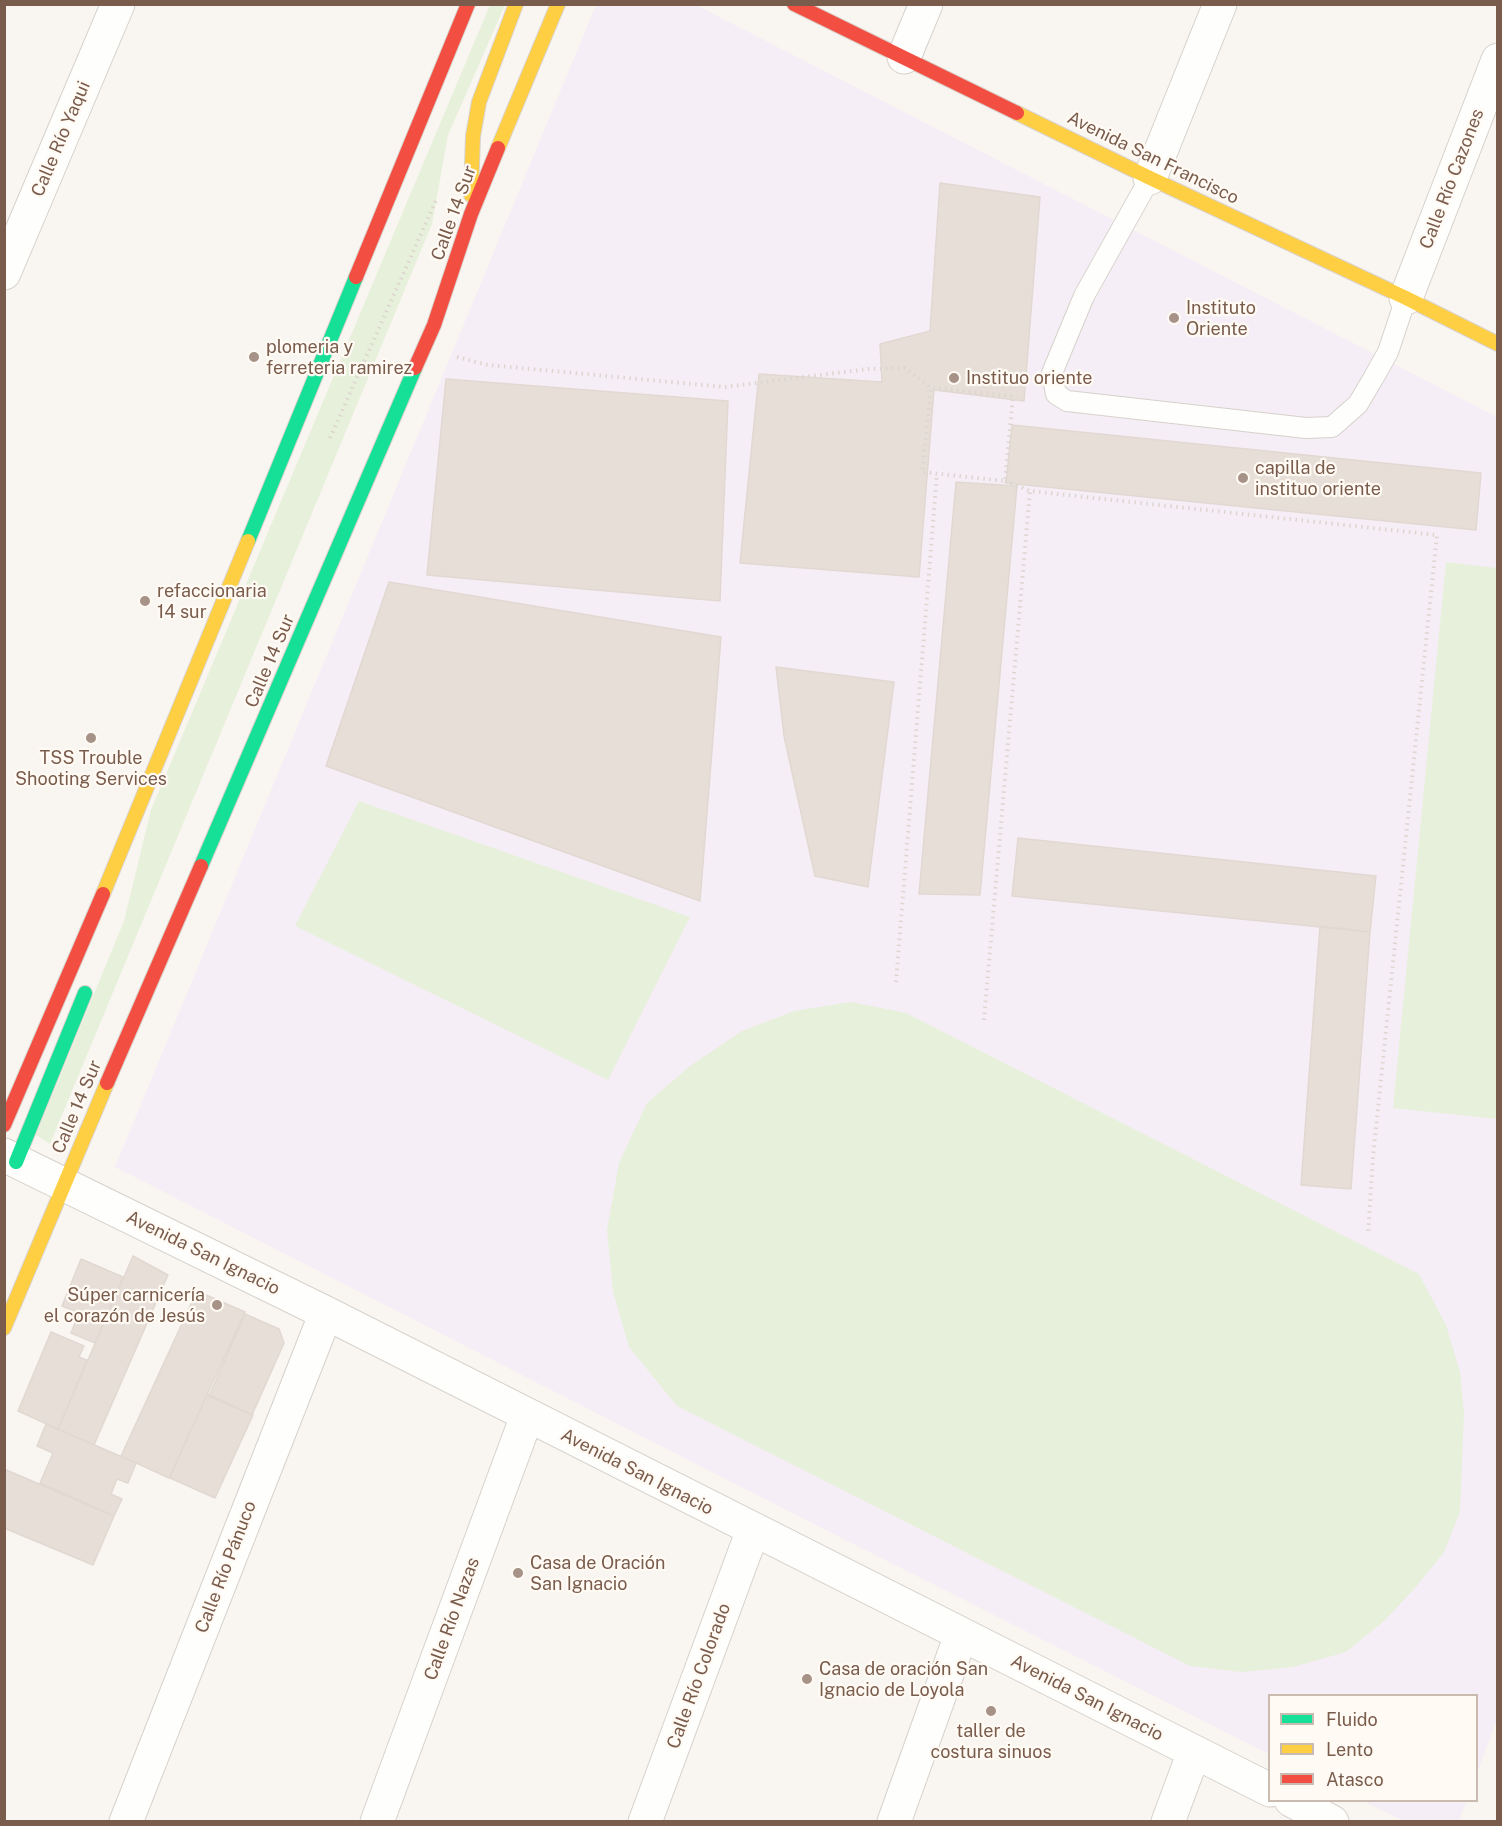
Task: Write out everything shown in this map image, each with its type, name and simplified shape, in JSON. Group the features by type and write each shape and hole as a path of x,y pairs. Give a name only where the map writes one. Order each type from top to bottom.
{"main road":[{"path":"4,1125 100,900 468,4"},
{"path":"471,214 470,169 479,102 516,4"},
{"name":"Calle 14 Sur","path":"4,1328 63,1185 434,325 471,214 558,4"},
{"name":"Avenida San Francisco","path":"794,4 1497,344"},
{"path":"98,940 100,900"},
{"path":"10,1159 90,982"}],"street":[{"name":"Calle Río Yaqui","path":"4,273 118,4"},
{"path":"904,57 926,4"},
{"path":"1150,178 1220,4"},
{"name":"Calle Río Cazones","path":"1406,298 1497,60"},
{"name":"Avenida San Ignacio","path":"10,1159 326,1313 1268,1789"},
{"name":"Calle Río Pánuco","path":"126,1821 326,1313"},
{"name":"Calle Río Nazas","path":"377,1821 527,1416"},
{"name":"Calle Río Colorado","path":"645,1821 753,1530"},
{"path":"894,1821 961,1635"},
{"path":"1168,1821 1194,1752"},
{"path":"1294,1802 1332,1821"}],"lane":[{"path":"1150,178 1084,296 1052,374 1056,394 1068,401 1305,428 1332,427 1359,404 1388,352 1406,298"}],"path":[{"path":"424,348 488,365 725,387 868,369 905,368 931,388 1013,396 1005,481"},
{"path":"931,388 922,472 1005,481 1030,491 1437,535 1373,1157 1368,1234"},
{"path":"896,982 937,474"},
{"path":"984,1020 1030,491"}],"shaded area":[{"path":"596,5 696,5 1497,417 1498,1717 1478,1770 1478,1694 1268,1694 1268,1753 115,1167"},
{"path":"1365,1802 1466,1802 1459,1822 1404,1821"}],"green space":[{"path":"490,5 505,5 448,135 432,224 50,1144 36,1135 124,921 151,810"},
{"path":"1446,562 1497,568 1497,1119 1393,1108"},
{"path":"359,801 690,917 608,1080 295,926"},
{"path":"851,1002 906,1013 1419,1274 1446,1325 1460,1372 1464,1413 1460,1512 1444,1552 1415,1588 1384,1621 1346,1652 1293,1667 1242,1672 1190,1666 677,1406 629,1347 613,1292 607,1230 619,1163 647,1103 690,1066 742,1031 794,1011"}],"building":[{"name":"Instituo oriente","path":"940,183 1040,197 1024,401 934,390 919,577 740,563 759,374 882,382 880,344 930,331"},
{"path":"446,379 728,401 720,601 427,575"},
{"name":"capilla de instituo oriente","path":"1012,425 1481,473 1476,530 1006,483"},
{"path":"956,482 1017,486 980,895 919,894"},
{"path":"389,582 721,637 700,901 326,766"},
{"path":"776,667 894,682 868,887 815,876 784,736"},
{"path":"1018,838 1376,876 1370,932 1012,896"},
{"path":"1320,926 1370,932 1351,1189 1301,1185"},
{"path":"133,1256 168,1275 94,1445 58,1429"},
{"path":"81,1259 123,1277 95,1343 71,1333 79,1313 62,1306"},
{"path":"197,1291 245,1312 169,1478 121,1456"},
{"path":"245,1314 279,1329 284,1343 252,1415 209,1396"},
{"path":"51,1332 84,1346 79,1357 87,1360 58,1429 18,1411"},
{"path":"207,1394 253,1415 215,1498 170,1478"},
{"path":"46,1424 136,1463 128,1483 117,1479 111,1494 122,1499 114,1516 40,1483 53,1453 37,1446"},
{"path":"4,1469 114,1516 93,1565 4,1528"}],"traffic: fast":[{"path":"248,541 356,277"},
{"path":"201,866 415,368"},
{"path":"16,1162 85,993"}],"traffic: slow":[{"path":"471,195 473,136 479,102 516,4"},
{"path":"498,148 558,4"},
{"path":"1017,113 1498,344"},
{"path":"103,894 248,541"},
{"path":"4,1328 107,1083"}],"traffic: jam":[{"path":"356,277 468,4"},
{"path":"794,4 1017,113"},
{"path":"415,368 434,325 471,214 498,148"},
{"path":"107,1083 201,866"},
{"path":"4,1125 103,894"}],"place":[{"name":"Instituto Oriente","path":"1174,318"},
{"name":"plomeria y ferreteria ramirez","path":"254,357"},
{"name":"Instituo oriente","path":"954,378"},
{"name":"capilla de instituo oriente","path":"1243,478"},
{"name":"refaccionaria 14 sur","path":"145,601"},
{"name":"TSS Trouble Shooting Services","path":"91,738"},
{"name":"Súper carnicería el corazón de Jesús","path":"217,1305"},
{"name":"Casa de Oración San Ignacio","path":"518,1573"},
{"name":"Casa de oración San Ignacio de Loyola","path":"807,1679"},
{"name":"taller de costura sinuos","path":"991,1711"}]}
